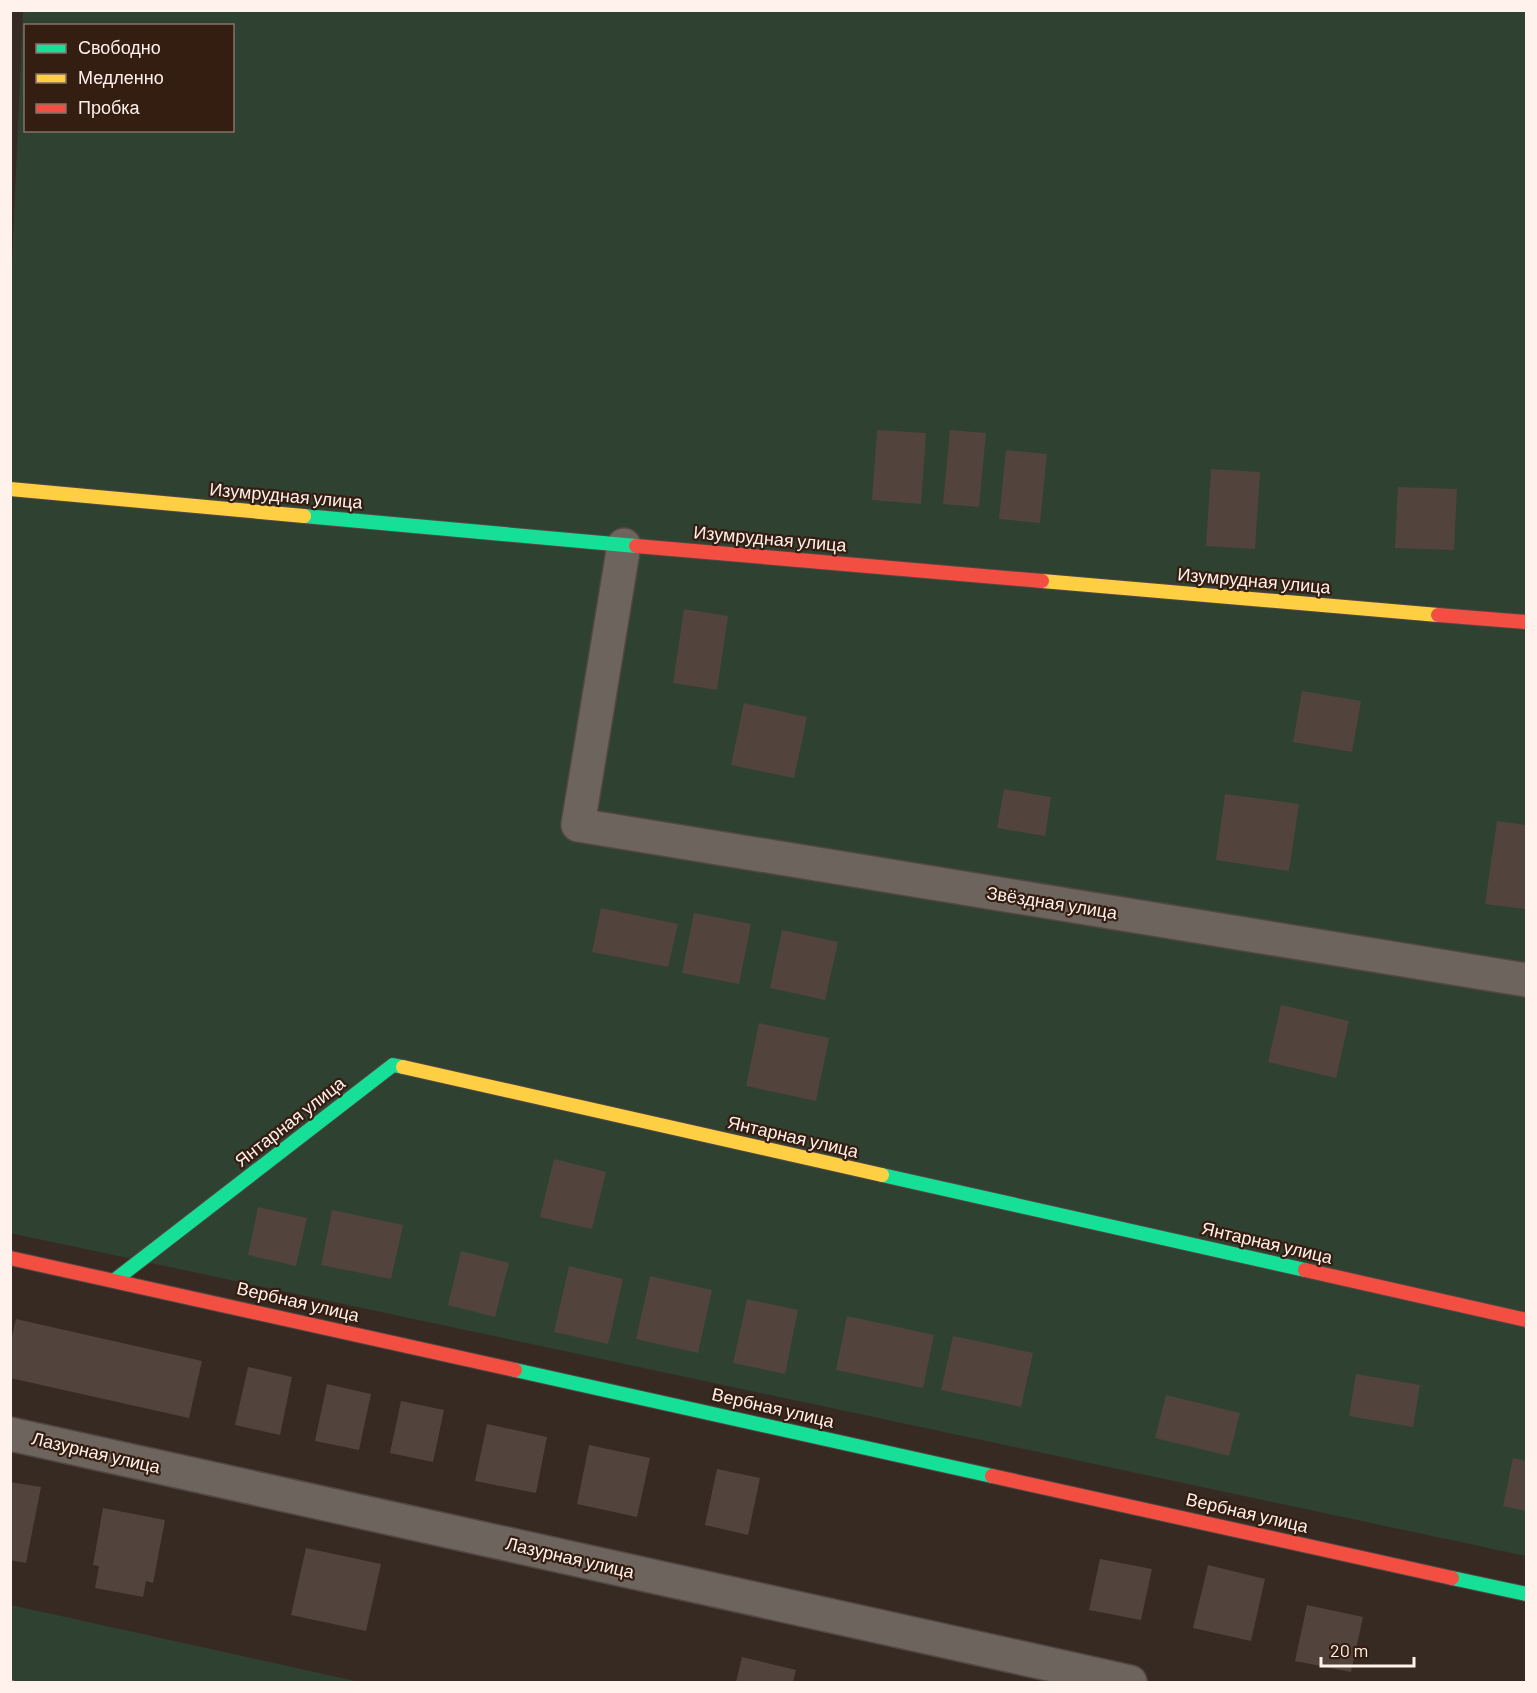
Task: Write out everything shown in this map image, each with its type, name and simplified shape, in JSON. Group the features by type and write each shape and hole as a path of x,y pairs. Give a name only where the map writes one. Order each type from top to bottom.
{"street":[{"name":"Изумрудная улица","path":"10,489 624,545 1527,622"},
{"name":"Звёздная улица","path":"624,545 578,825 1527,980"},
{"name":"Янтарная улица","path":"115,1280 393,1065 1527,1320"},
{"name":"Вербная улица","path":"10,1258 1527,1594"},
{"name":"Лазурная улица","path":"10,1434 1130,1683"}],"green space":[{"path":"23,11 1526,11 1526,1556 10,1233 10,309"},
{"path":"11,1605 360,1682 11,1682"}],"building":[{"path":"877,430 926,433 921,504 872,500"},
{"path":"950,430 986,433 979,507 943,504"},
{"path":"1006,450 1047,454 1040,523 999,519"},
{"path":"1211,469 1260,472 1255,549 1206,546"},
{"path":"1398,487 1457,489 1454,550 1395,548"},
{"path":"684,609 728,616 717,690 673,683"},
{"path":"1302,691 1361,701 1352,752 1293,742"},
{"path":"744,703 807,717 794,778 731,765"},
{"path":"1004,789 1051,797 1045,836 997,828"},
{"path":"1225,794 1299,804 1289,871 1216,860"},
{"path":"1497,821 1526,825 1526,909 1485,904"},
{"path":"601,908 678,924 668,967 592,952"},
{"path":"694,913 751,924 739,984 682,973"},
{"path":"782,930 838,942 825,1000 770,988"},
{"path":"1281,1005 1349,1021 1336,1078 1268,1062"},
{"path":"759,1023 829,1038 816,1101 746,1086"},
{"path":"554,1159 606,1172 592,1229 540,1217"},
{"path":"258,1207 307,1218 296,1266 248,1255"},
{"path":"332,1210 403,1225 391,1279 321,1265"},
{"path":"461,1251 509,1263 495,1317 448,1305"},
{"path":"569,1266 623,1279 608,1344 554,1332"},
{"path":"650,1276 712,1290 698,1353 636,1339"},
{"path":"747,1299 798,1310 785,1374 733,1363"},
{"path":"847,1316 934,1335 923,1388 836,1370"},
{"path":"16,1319 202,1361 189,1418 10,1378 10,1345"},
{"path":"953,1336 1033,1353 1021,1407 941,1390"},
{"path":"248,1367 292,1377 280,1435 235,1425"},
{"path":"1356,1374 1420,1385 1413,1427 1349,1416"},
{"path":"327,1384 371,1394 359,1450 315,1441"},
{"path":"1166,1395 1240,1413 1229,1456 1155,1438"},
{"path":"401,1401 444,1410 433,1462 390,1453"},
{"path":"487,1424 547,1437 536,1493 475,1481"},
{"path":"589,1445 650,1458 637,1517 577,1504"},
{"path":"1513,1458 1526,1461 1526,1511 1503,1506"},
{"path":"717,1469 760,1478 748,1535 705,1525"},
{"path":"10,1482 41,1487 26,1563 10,1560"},
{"path":"103,1508 165,1520 153,1583 146,1581 143,1597 95,1588 99,1566 93,1565"},
{"path":"306,1548 381,1564 366,1631 291,1615"},
{"path":"1100,1559 1152,1569 1141,1620 1089,1610"},
{"path":"1208,1565 1265,1579 1251,1641 1193,1628"},
{"path":"1307,1605 1363,1617 1351,1672 1295,1661"},
{"path":"742,1657 796,1670 793,1682 736,1682"}],"traffic: fast":[{"path":"304,516 636,546"},
{"path":"115,1280 393,1065 403,1067"},
{"path":"882,1175 1305,1270"},
{"path":"515,1370 992,1476"},
{"path":"1452,1578 1526,1594"}],"traffic: slow":[{"path":"10,489 304,516"},
{"path":"1042,581 1438,615"},
{"path":"403,1067 882,1175"}],"traffic: jam":[{"path":"636,546 1042,581"},
{"path":"1438,615 1526,622"},
{"path":"10,1258 515,1370"},
{"path":"1305,1270 1526,1320"},
{"path":"992,1476 1452,1578"}]}
